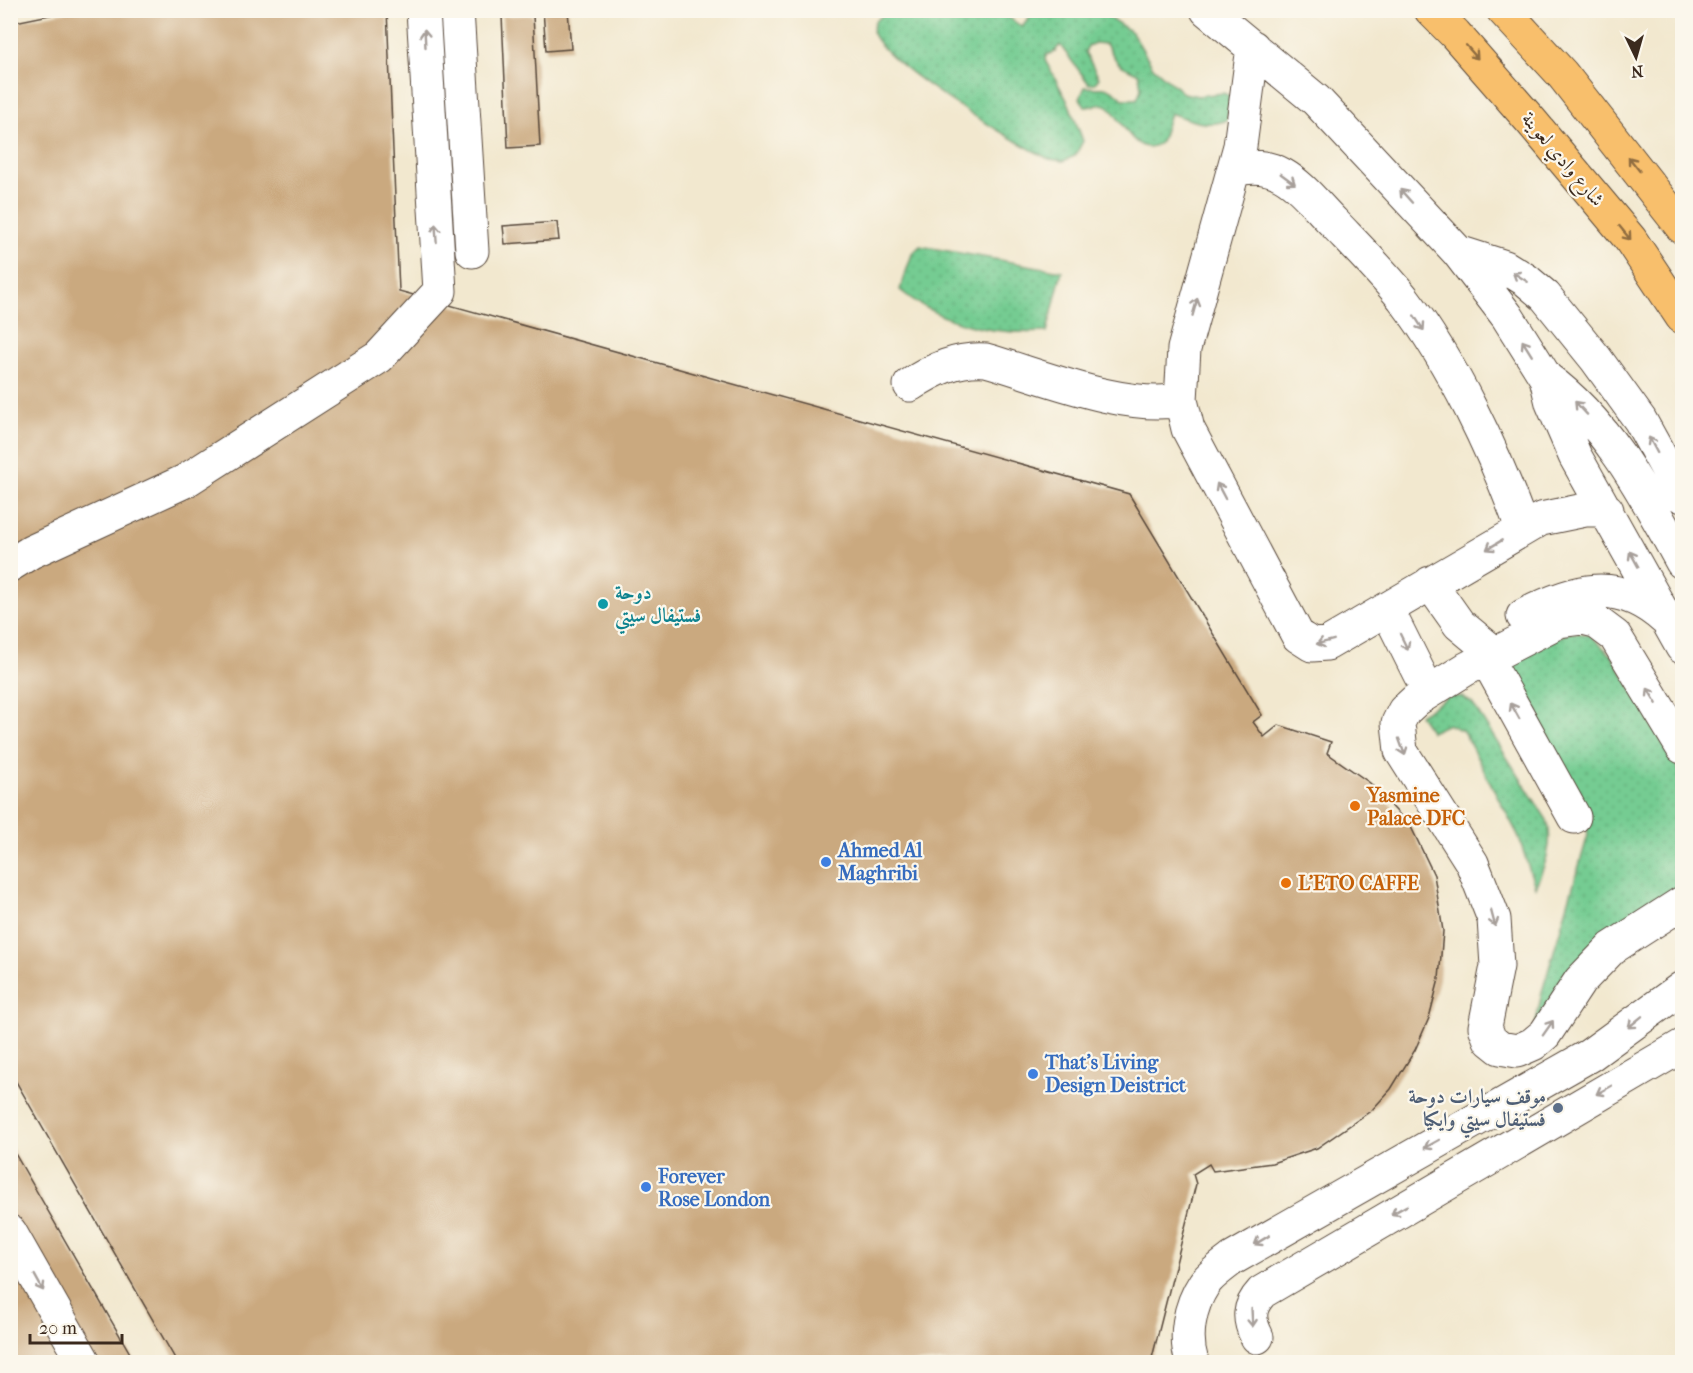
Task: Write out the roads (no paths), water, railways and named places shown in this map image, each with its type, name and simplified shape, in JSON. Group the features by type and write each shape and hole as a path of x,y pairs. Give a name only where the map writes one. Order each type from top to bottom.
{"main road":[{"name":"شارع وادي لعوينة","path":"1431,10 1455,33 1622,230 1683,317"},
{"path":"1503,10 1562,74 1683,227"}],"lane":[{"path":"10,565 31,552 195,475 379,357 440,291 423,10"},
{"path":"457,10 480,250 477,10"},
{"path":"1207,10 1316,100 1458,252 1507,316 1546,378 1552,403 1564,431 1676,635"},
{"path":"1253,47 1246,115 1234,170 1184,349 1184,415 1298,636 1312,645 1327,644 1522,528 1541,519 1563,513 1607,510"},
{"path":"1234,170 1253,165 1267,166 1290,180 1380,271 1403,299 1465,400 1511,493 1522,528"},
{"path":"1458,252 1505,267 1526,280 1545,296 1596,359 1640,420 1683,496"},
{"path":"926,387 959,375 985,375 1124,417 1184,415"},
{"path":"1546,378 1573,399 1610,442 1639,485 1683,562"},
{"path":"1431,583 1480,655 1566,821"},
{"path":"1404,711 1551,601 1586,591 1623,594 1655,610 1676,635"},
{"path":"1387,609 1420,675"},
{"path":"1683,747 1615,636 1595,621 1583,618 1558,621 1480,655 1420,675 1408,691 1404,711 1398,723 1401,751 1472,863 1494,920 1498,942 1497,966 1485,1027 1490,1040 1500,1048 1517,1051 1533,1044 1545,1034 1580,981 1612,948 1683,903"},
{"path":"1192,1362 1189,1353 1190,1316 1204,1283 1232,1259 1590,1055 1683,988"},
{"path":"1257,1337 1249,1314 1253,1302 1262,1292 1550,1121 1679,1056"},
{"path":"10,1232 84,1362"}],"place":[{"name":"دوحة فستيفال سيتي","path":"603,604"},
{"name":"Yasmine Palace DFC","path":"1355,806"},
{"name":"Ahmed Al Maghribi","path":"826,862"},
{"name":"L'ETO CAFFE","path":"1286,883"},
{"name":"That's Living Design Deistrict","path":"1033,1074"},
{"name":"موقف سيارات دوحة فستيفال سيتي وايكيا","path":"1558,1108"},
{"name":"Forever Rose London","path":"646,1187"}]}
